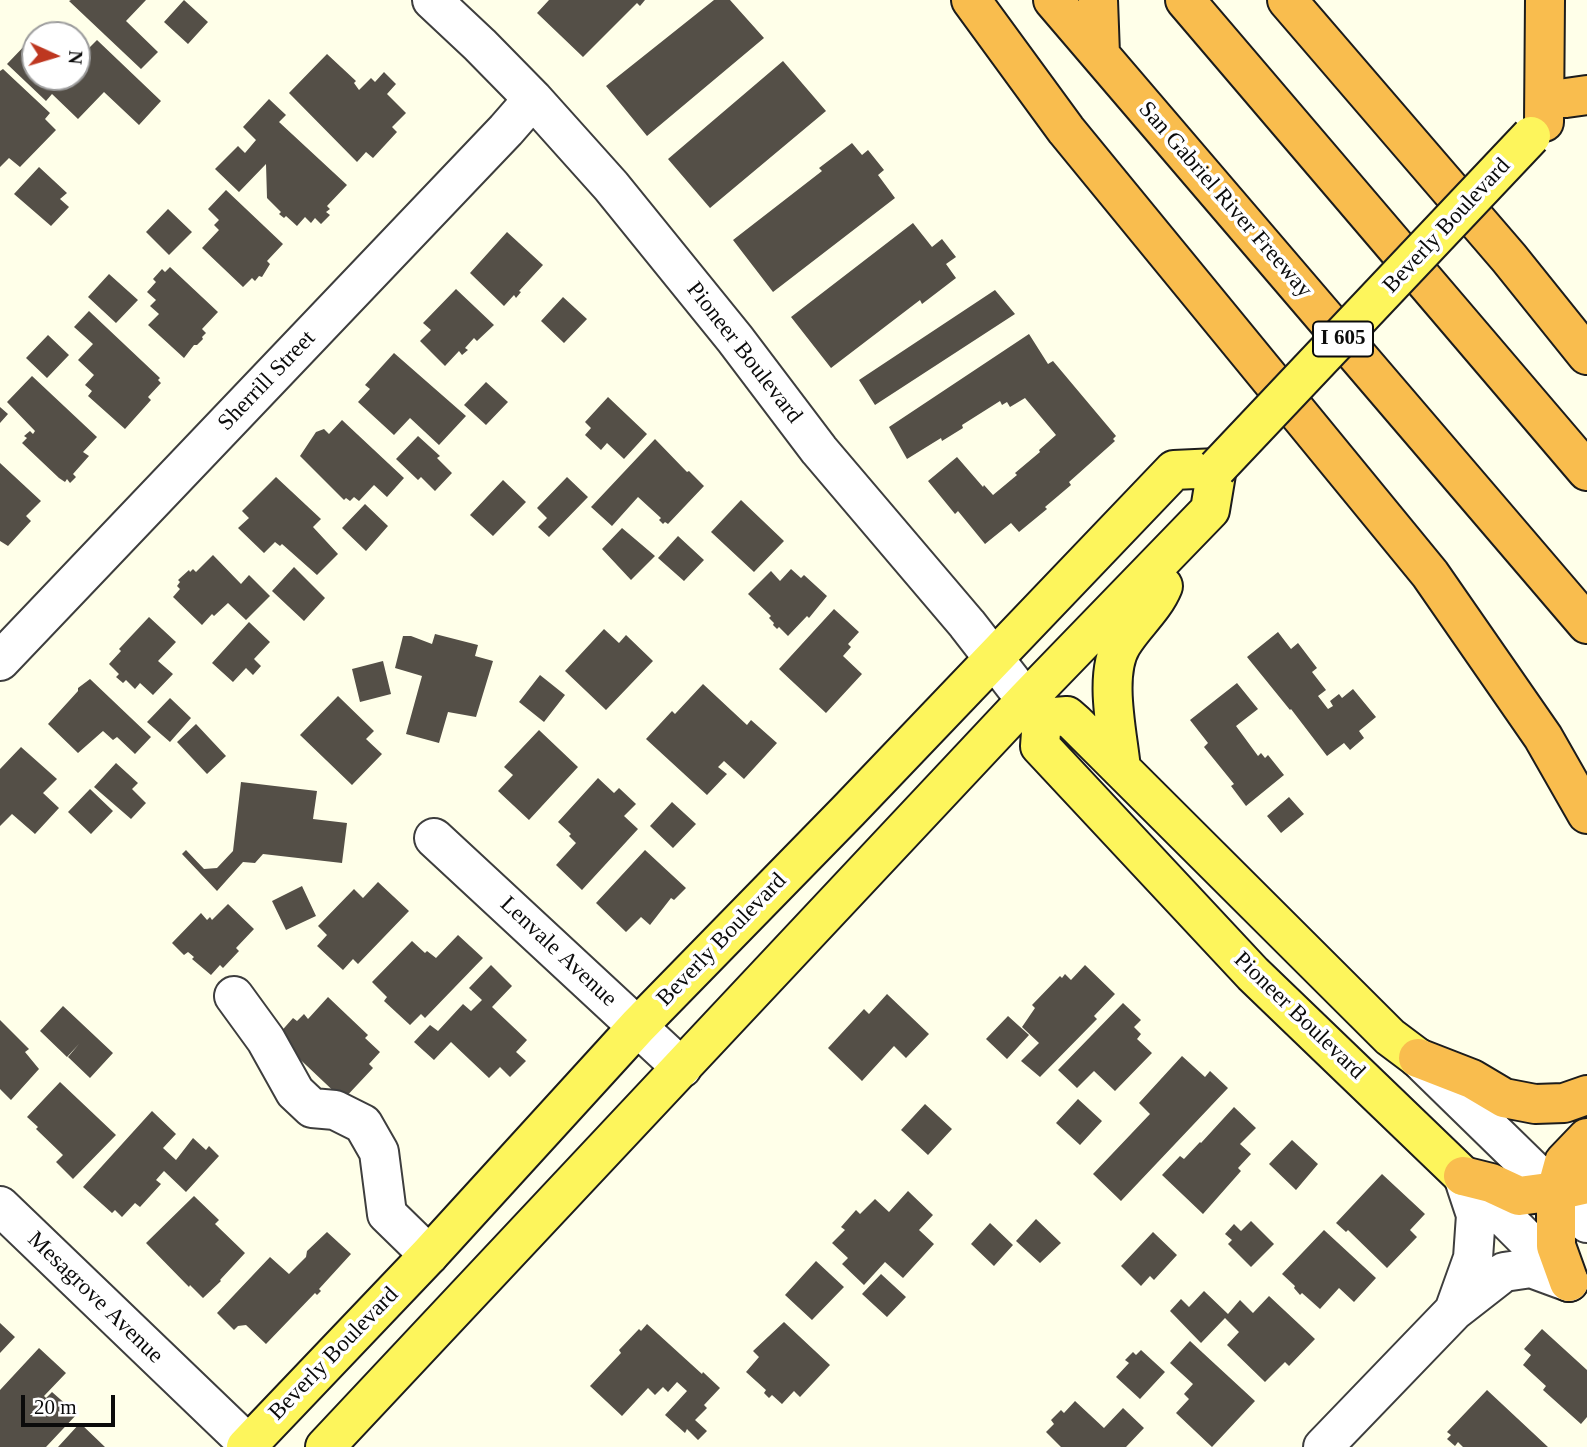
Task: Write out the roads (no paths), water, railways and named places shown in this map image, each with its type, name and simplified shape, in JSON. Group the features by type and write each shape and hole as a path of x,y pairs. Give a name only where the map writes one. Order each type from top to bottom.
{"highway":[{"path":"971,0 1066,130 1430,574 1543,737 1587,814"},
{"name":"San Gabriel River Freeway","path":"1053,0 1587,624"},
{"path":"1098,0 1100,54"},
{"path":"1287,0 1509,258 1587,355"},
{"path":"1296,0 1333,54"},
{"path":"1545,0 1563,105"},
{"path":"1182,2 1587,471"},
{"path":"1509,258 1556,294 1587,329"},
{"path":"1418,1058 1472,1079 1504,1098 1535,1104 1564,1103 1587,1095"},
{"path":"1578,1290 1556,1246 1572,1187 1564,1162 1587,1138"},
{"path":"1464,1176 1492,1183 1520,1196 1572,1187"}],"main road":[{"name":"Beverly Boulevard","path":"248,1446 429,1255 638,1026 1174,470 1217,468 1563,105"},
{"path":"325,1447 682,1068 1034,709 1210,510 1217,468"},
{"path":"1121,769 1113,693 1114,667 1120,646 1161,591 1183,539"},
{"name":"Pioneer Boulevard","path":"1418,1058 1390,1037 1067,716 1034,709 1040,746 1253,974 1464,1176"}],"street":[{"name":"Pioneer Boulevard","path":"432,0 481,45 533,99 620,196 735,339 819,450 1034,709"},
{"name":"Sherrill Street","path":"0,661 533,99"},
{"name":"Lenvale Avenue","path":"434,838 682,1068"},
{"path":"234,996 266,1040 295,1092 312,1108 335,1110 363,1124 379,1152 387,1214 429,1255"},
{"name":"Pioneer Boulevard","path":"1418,1058 1572,1187 1587,1223"},
{"name":"Pioneer Boulevard","path":"1464,1176 1578,1290"},
{"path":"1454,1311 1473,1258 1474,1247 1476,1215 1464,1176"},
{"name":"Mesagrove Avenue","path":"0,1206 248,1446"},
{"path":"1323,1447 1454,1311 1504,1272 1531,1268 1578,1290"}]}
